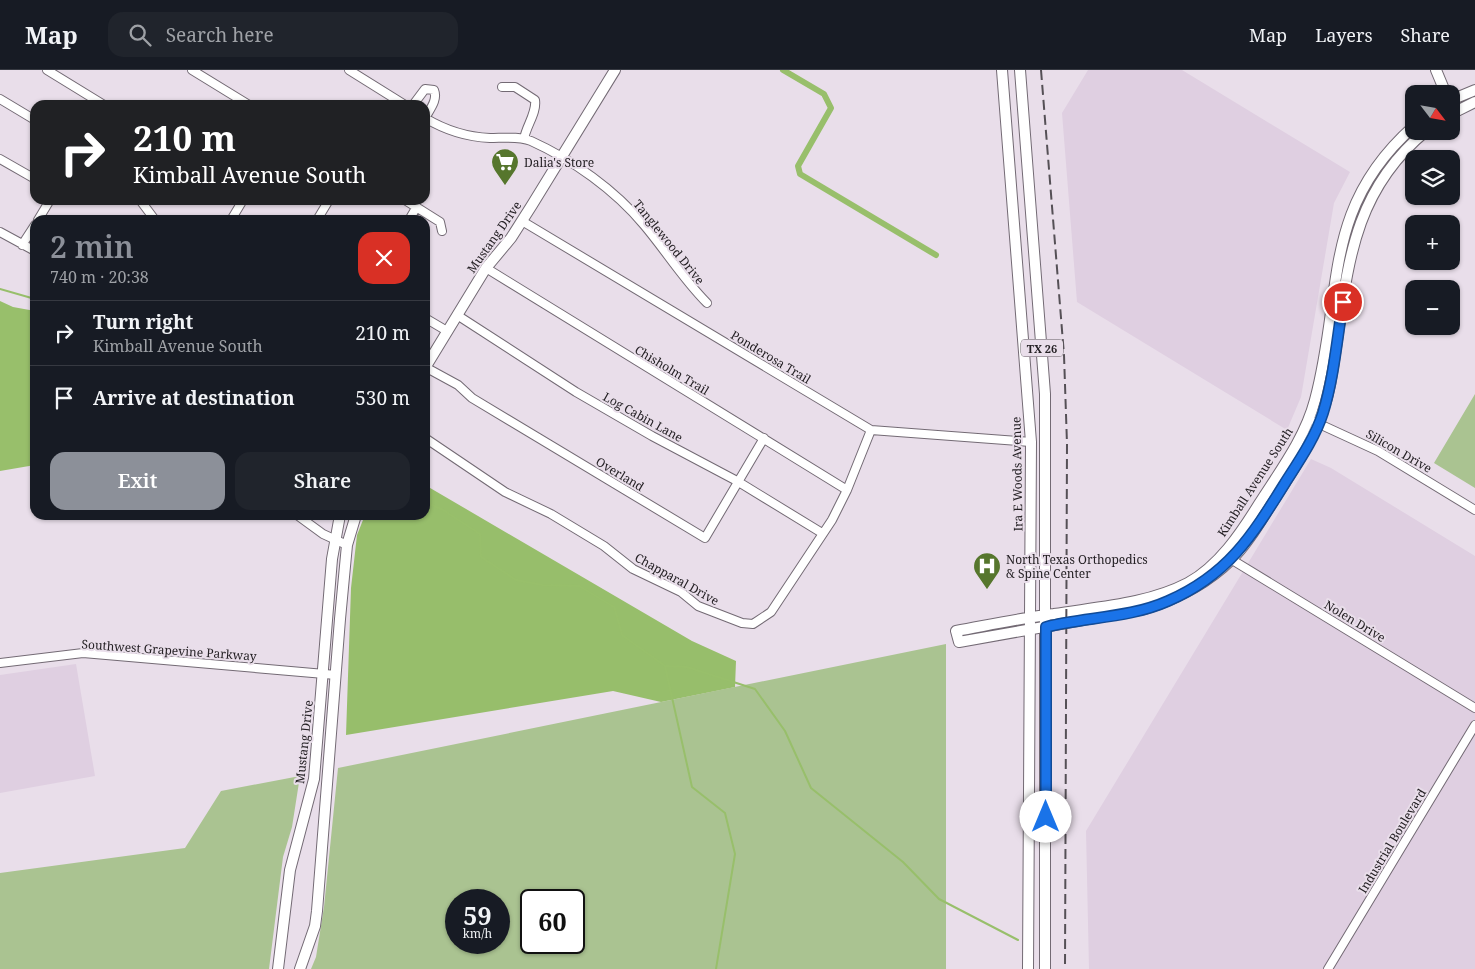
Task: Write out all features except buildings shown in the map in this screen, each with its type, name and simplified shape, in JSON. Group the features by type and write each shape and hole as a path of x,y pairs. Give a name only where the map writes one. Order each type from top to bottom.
{"main road":[{"name":"Mustang Drive","path":"430,360 486,268 522,221 614,70"},
{"name":"Ira E Woods Avenue","path":"1002,70 1031,442 1028,969"},
{"name":"TX 26","path":"1020,70 1046,394 1045,969"},
{"path":"1436,70 1442,85"},
{"path":"1460,96 1475,90"},
{"path":"1460,107 1475,102"},
{"name":"Kimball Avenue South","path":"1227,557 1298,441 1308,420 1319,384 1337,264 1347,223 1362,188 1389,150 1405,135"},
{"name":"Kimball Avenue South","path":"1162,599 1030,617 957,636 1030,630 1118,615 1162,599 1203,582 1257,527 1319,423 1330,386 1355,234 1373,194 1400,155 1416,140"},
{"path":"1362,188 1373,194"},
{"path":"1021,302 1038,301"},
{"path":"1330,307 1342,308"},
{"name":"Mustang Drive","path":"278,969 290,870 314,779 335,540 339,520"},
{"name":"Mustang Drive","path":"300,969 315,926 317,911 348,545 355,520"},
{"path":"1028,847 1037,847 1046,857"}],"street":[{"path":"46,70 96,100"},
{"path":"192,70 241,100"},
{"path":"349,70 397,100"},
{"path":"502,87 515,87 535,100 536,105 528,122 524,139"},
{"path":"417,100 425,88 434,90 436,95 430,109"},
{"path":"0,99 30,117"},
{"name":"Tanglewood Drive","path":"430,121 444,128 466,135 524,139 561,158 612,192 644,225 692,290 706,303"},
{"path":"0,159 30,176"},
{"path":"412,205 428,215"},
{"path":"412,215 416,208"},
{"path":"430,216 440,222 442,231"},
{"name":"Ponderosa Trail","path":"522,221 871,430 1031,442"},
{"path":"0,232 30,249"},
{"path":"22,245 30,232"},
{"name":"Chisholm Trail","path":"486,268 847,490"},
{"name":"Log Cabin Lane","path":"457,315 601,406 737,481 822,533"},
{"path":"430,321 447,331"},
{"name":"Overland","path":"430,370 449,379 472,398 705,538 764,438"},
{"name":"Silicon Drive","path":"1308,420 1319,423 1378,451 1475,510"},
{"name":"Chapparal Drive","path":"430,441 505,492 551,514 604,546 633,569 681,592 698,606 742,623 753,624 771,612 832,520 847,490 871,430"},
{"path":"302,520 309,526 348,545"},
{"name":"Nolen Drive","path":"1227,557 1475,708"},
{"name":"Southwest Grapevine Parkway","path":"0,663 83,654 336,675"},
{"name":"Industrial Boulevard","path":"1328,969 1475,725"}],"shaded area":[{"path":"1088,70 1182,70 1350,172 1334,203 1301,397 1287,430 1077,302 1062,113"},
{"path":"0,301 13,307 30,310 30,466 0,471"},
{"path":"1475,394 1475,488 1434,463"},
{"path":"1311,459 1331,468 1475,556 1475,969 1089,969 1086,831"},
{"path":"430,488 692,641 736,661 735,687 661,702 613,691 346,735 351,588 357,535 363,520 430,520"},
{"path":"946,644 946,969 311,969 316,957 324,907 338,768"},
{"path":"76,664 95,776 0,793 0,675"},
{"path":"300,776 292,827 283,857 269,969 0,969 0,873 185,848 221,791"}],"waterway":[{"path":"783,70 824,94 831,108 798,166 800,174 936,255"},
{"path":"0,289 30,298"},
{"path":"430,504 443,510 480,534 481,557 516,580 542,585 579,586 614,607 622,635 665,666 692,787 725,813 735,854 716,969"},
{"path":"666,666 687,667 755,689 785,731 811,788 903,862 939,899 1018,940"}],"railway":[{"path":"1041,70 1064,355 1067,444 1065,969"}],"place":[{"name":"Dalia's Store","path":"505,186"},
{"name":"North Texas Orthopedics & Spine Center","path":"987,590"}],"route":[{"path":"1046,817 1046,627 1118,615 1167,602 1203,582 1232,559 1250,538 1294,469 1319,423 1330,386 1343,302"}]}
